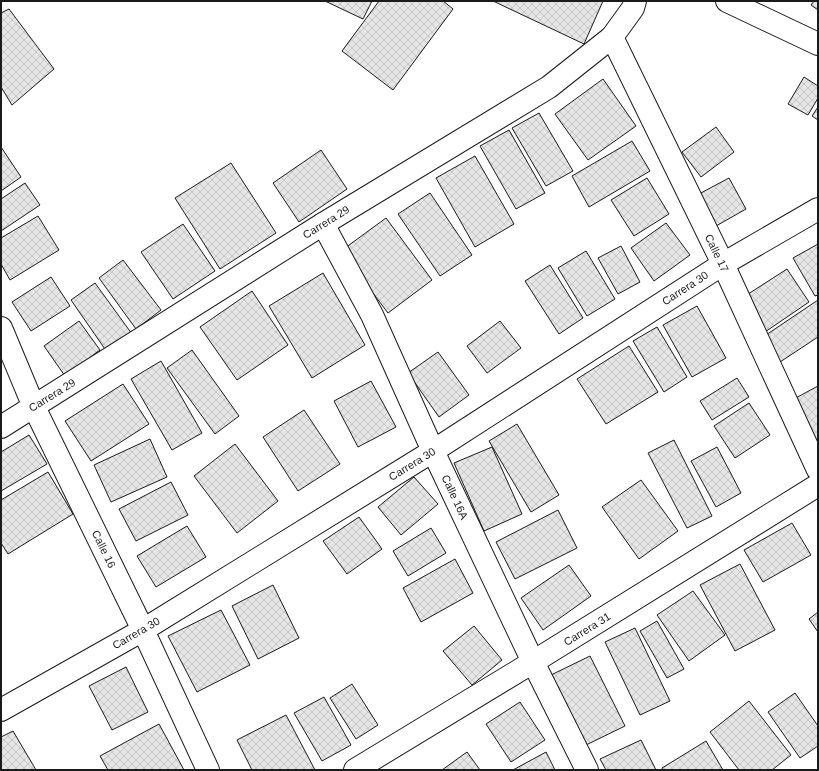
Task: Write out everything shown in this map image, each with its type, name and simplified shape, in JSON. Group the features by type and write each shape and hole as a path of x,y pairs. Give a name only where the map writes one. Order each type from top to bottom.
{"street":[{"name":"Carrera 29","path":"1,427 323,224 549,87 612,37 633,8 635,1"},
{"path":"727,1 818,44"},
{"name":"Calle 17","path":"612,37 722,264 818,470"},
{"name":"Carrera 30","path":"1,710 143,630 433,451 722,264 818,210"},
{"name":"Calle 16A","path":"323,224 372,314 433,451 587,770"},
{"name":"Calle 16","path":"1,328 34,407 143,630 208,770"},
{"name":"Carrera 31","path":"355,770 534,662 818,485"}],"building":[{"path":"325,1 372,1 363,19"},
{"path":"379,1 443,1 453,9 393,90 342,51"},
{"path":"493,1 603,1 584,44"},
{"path":"814,1 818,1 818,10 811,5"},
{"path":"9,9 54,69 12,105 1,87 1,13"},
{"path":"804,77 818,86 818,98 808,115 788,104"},
{"path":"603,79 636,126 588,160 555,114"},
{"path":"818,107 818,120 812,116"},
{"path":"539,113 573,171 546,186 512,128"},
{"path":"716,127 734,152 701,177 682,152"},
{"path":"509,130 545,193 516,209 480,146"},
{"path":"632,141 650,171 589,207 572,176"},
{"path":"1,147 21,177 1,191"},
{"path":"321,150 347,189 299,222 273,183"},
{"path":"475,156 514,224 475,247 436,178"},
{"path":"231,163 276,233 220,269 175,198"},
{"path":"647,178 669,214 634,236 611,200"},
{"path":"729,178 746,209 716,226 699,194"},
{"path":"25,183 40,205 1,231 1,199"},
{"path":"430,193 472,255 440,276 398,214"},
{"path":"38,216 59,250 10,280 1,264 1,238"},
{"path":"386,218 432,280 388,313 341,251"},
{"path":"666,223 690,255 654,281 631,248"},
{"path":"183,224 215,271 173,299 141,252"},
{"path":"818,244 818,295 815,296 793,258"},
{"path":"621,246 640,282 618,294 598,258"},
{"path":"586,251 615,299 587,316 558,268"},
{"path":"123,260 161,310 136,329 99,278"},
{"path":"550,265 583,318 559,334 525,281"},
{"path":"787,269 809,302 765,332 742,298"},
{"path":"323,273 365,345 312,378 269,306"},
{"path":"51,277 70,306 31,331 12,302"},
{"path":"95,283 132,334 107,352 71,300"},
{"path":"252,291 288,345 237,380 200,327"},
{"path":"818,300 818,337 780,362 763,337"},
{"path":"697,306 726,358 692,377 663,325"},
{"path":"79,321 100,350 65,376 44,346"},
{"path":"500,321 521,348 487,373 467,346"},
{"path":"657,327 687,377 664,392 633,341"},
{"path":"629,346 658,392 606,424 577,379"},
{"path":"192,350 239,416 215,434 167,368"},
{"path":"438,352 469,395 439,417 408,373"},
{"path":"161,361 202,433 172,450 131,379"},
{"path":"737,378 749,397 712,420 700,401"},
{"path":"371,381 396,427 358,447 334,401"},
{"path":"123,384 149,424 91,461 65,421"},
{"path":"818,386 818,450 792,400"},
{"path":"749,403 770,435 735,458 714,426"},
{"path":"304,410 340,464 298,491 263,437"},
{"path":"517,424 559,495 531,512 489,441"},
{"path":"29,435 47,464 1,491 1,452"},
{"path":"150,439 167,477 111,502 94,465"},
{"path":"674,440 712,516 687,528 648,453"},
{"path":"235,444 278,501 237,533 194,476"},
{"path":"492,447 522,514 484,531 454,463"},
{"path":"717,447 741,493 716,507 691,461"},
{"path":"48,472 73,514 8,554 1,543 1,500"},
{"path":"414,477 438,504 401,535 378,507"},
{"path":"641,480 678,531 639,559 602,507"},
{"path":"171,482 188,515 136,541 119,509"},
{"path":"558,510 577,548 515,579 496,542"},
{"path":"359,517 382,549 347,574 323,541"},
{"path":"792,523 811,555 763,582 744,550"},
{"path":"187,526 206,557 156,587 137,556"},
{"path":"431,528 446,553 408,576 393,551"},
{"path":"455,559 473,593 421,622 403,588"},
{"path":"740,564 775,630 735,651 700,585"},
{"path":"569,565 591,596 543,630 521,598"},
{"path":"273,585 299,638 258,659 232,606"},
{"path":"693,591 725,635 689,661 657,615"},
{"path":"221,610 250,665 197,692 168,636"},
{"path":"818,612 818,632 809,619"},
{"path":"657,621 684,669 667,678 640,631"},
{"path":"474,626 502,660 472,685 443,651"},
{"path":"635,628 670,701 640,715 605,642"},
{"path":"590,656 625,726 586,745 551,675"},
{"path":"126,667 148,712 112,730 89,686"},
{"path":"352,684 378,725 356,739 330,698"},
{"path":"795,693 818,726 818,746 800,758 768,712"},
{"path":"324,697 351,745 322,761 294,713"},
{"path":"749,701 791,755 772,770 739,770 710,732"},
{"path":"520,702 545,740 511,762 486,724"},
{"path":"286,715 315,770 252,770 237,740"},
{"path":"159,724 184,770 108,770 100,756"},
{"path":"13,731 36,770 1,770 1,737"},
{"path":"641,740 656,770 606,770 600,759"},
{"path":"706,741 723,770 663,770 662,768"},
{"path":"467,752 480,770 442,770"},
{"path":"546,752 555,770 513,770"}]}
